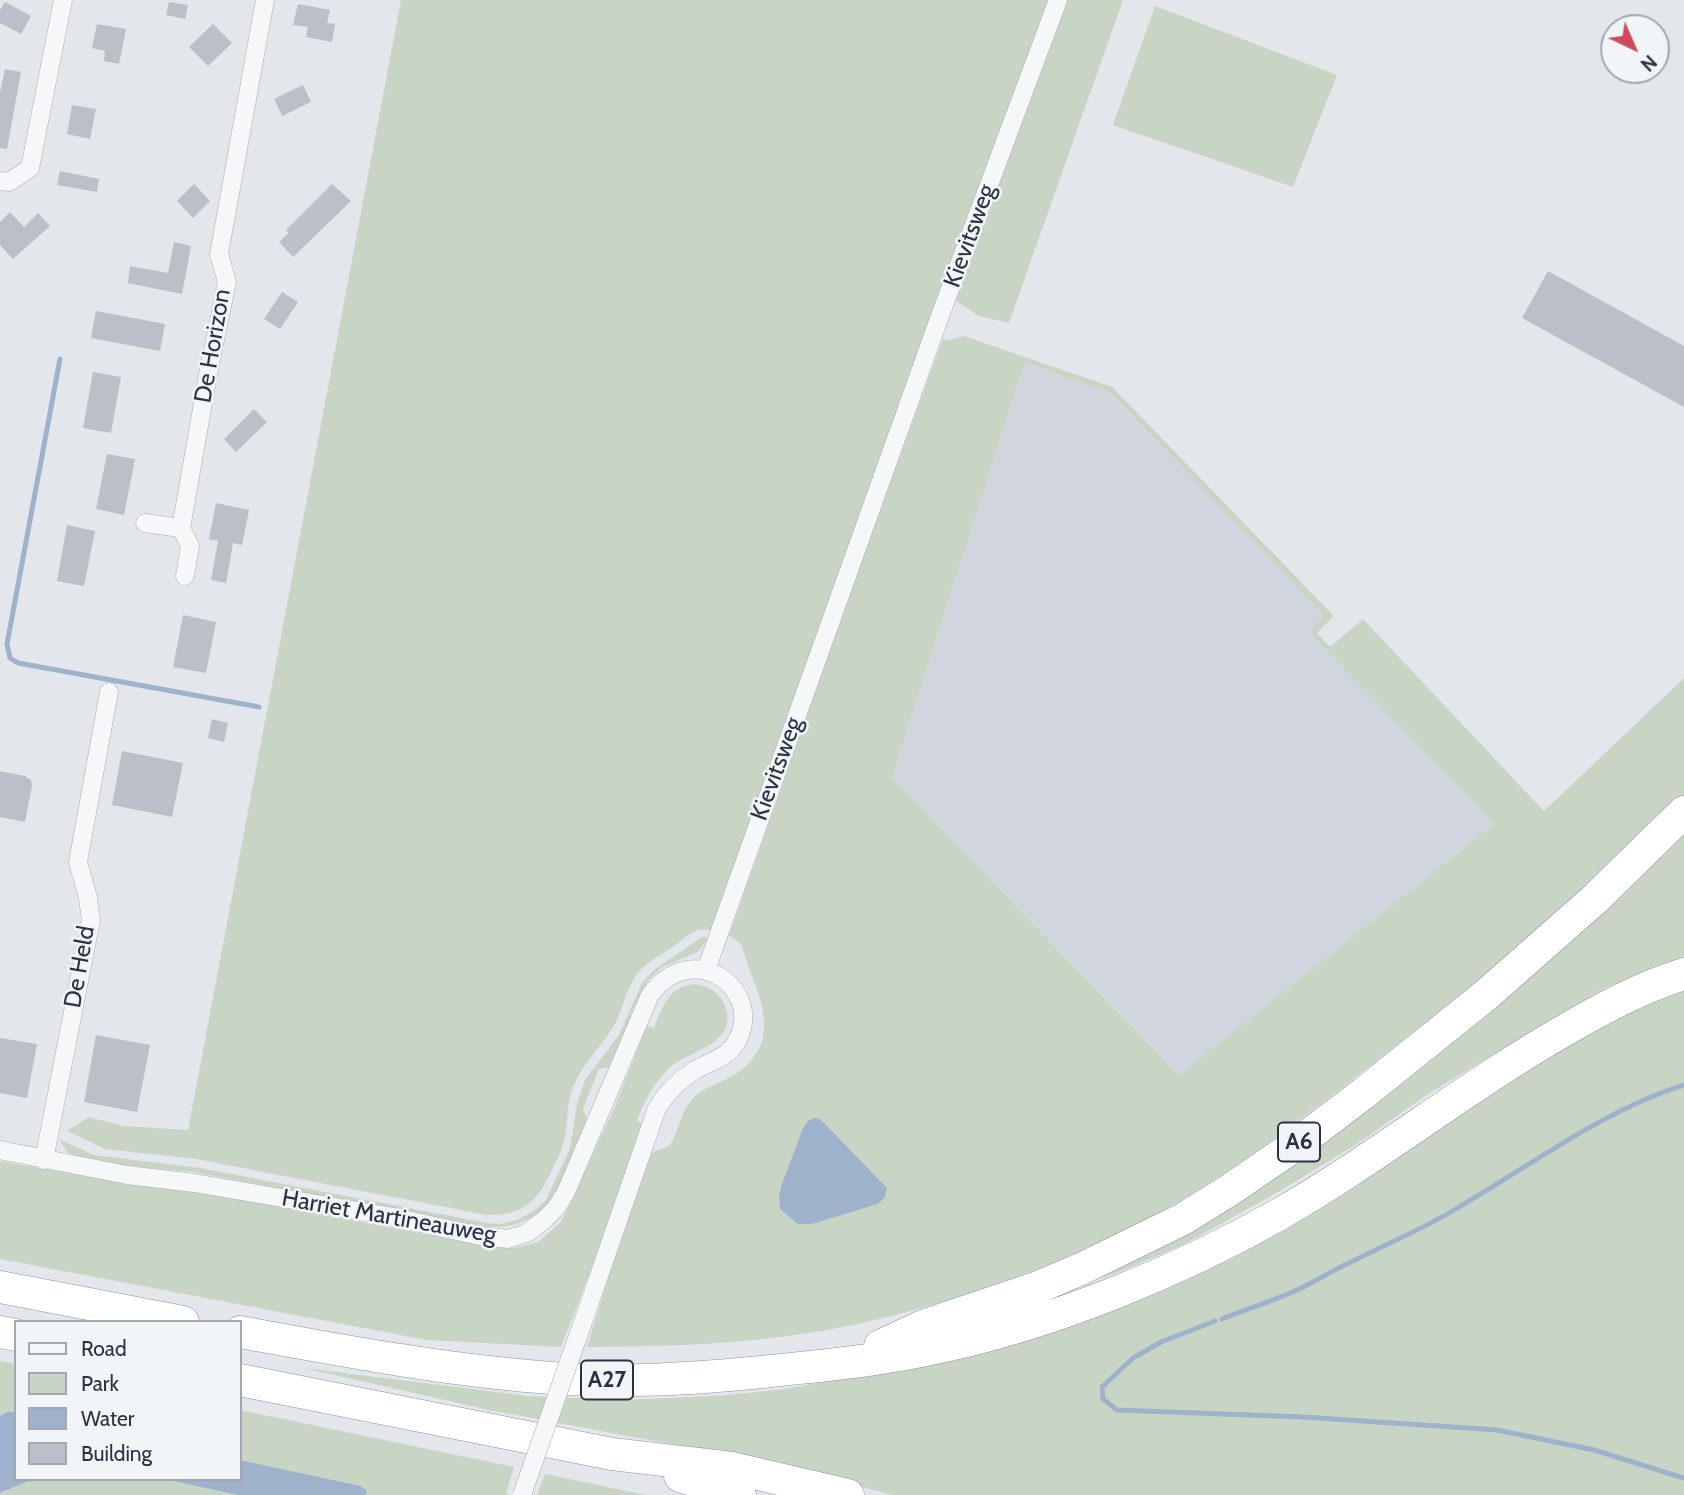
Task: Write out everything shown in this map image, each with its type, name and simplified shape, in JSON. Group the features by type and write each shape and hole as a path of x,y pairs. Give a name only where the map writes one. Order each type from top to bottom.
{"highway":[{"name":"A6","path":"844,1363 923,1326 1036,1289 1081,1269 1183,1219 1228,1191 1297,1144 1486,995 1595,899 1684,812"},
{"name":"A6","path":"844,1363 940,1348 1011,1328 1077,1306 1185,1262 1275,1217 1322,1189 1528,1051 1625,998 1684,974"},
{"path":"0,1287 173,1320"},
{"name":"A27","path":"242,1332 372,1356 539,1377 625,1381 692,1380 844,1363"},
{"path":"242,1380 612,1454 732,1468 848,1495"},
{"path":"612,1454 740,1495"}],"street":[{"path":"0,181 9,182 30,168 63,0"},
{"name":"De Horizon","path":"185,576 190,546 181,528 227,282 219,254 265,0"},
{"name":"Kievitsweg","path":"706,970 935,329 1058,0"},
{"path":"145,523 181,528"},
{"name":"De Held","path":"44,1160 90,920 88,898 78,862 109,692"},
{"name":"Harriet Martineauweg","path":"0,1150 127,1175 194,1183 508,1239 527,1233 544,1220 566,1192 650,995 660,982 684,969 706,970"},
{"path":"522,1495 657,1108 675,1085 693,1071 722,1058 738,1040 743,1014 736,992 721,978 706,970"}],"shaded area":[{"path":"1025,362 1110,394 1325,615 1309,632 1494,824 1180,1075 892,777"}],"green space":[{"path":"401,0 1049,0 712,930 692,933 649,962 636,975 612,1029 573,1087 563,1144 541,1191 520,1209 487,1215 196,1159 105,1149 67,1131 89,1117 123,1126 188,1130"},
{"path":"1067,0 1123,0 1009,323 979,316 956,301"},
{"path":"1155,6 1337,75 1293,187 1113,125"},
{"path":"964,336 1112,387 1334,616 1317,633 1330,647 1363,619 1544,811 1684,678 1684,799 1544,926 1445,1008 1272,1140 1207,1184 1140,1223 1071,1255 1002,1282 930,1306 857,1324 734,1342 587,1347 615,1255 652,1152 669,1146 685,1109 693,1098 703,1090 736,1074 751,1060 760,1046 764,1015 760,999 740,943 729,936 943,339","holes":["1025,362 1111,394 1324,615 1309,632 1494,824 1179,1075 892,777","887,1188 885,1196 878,1204 812,1224 798,1224"]},
{"path":"1684,832 1684,957 1605,988 1431,1092 1357,1144 1280,1191 1181,1246 1104,1278 1101,1274"},
{"path":"702,937 709,938 698,952 662,967 648,980 630,1015 632,1019 610,1067 599,1069 583,1109 588,1122 563,1180 554,1197 542,1210 527,1220 507,1226 483,1227 193,1172 129,1166 77,1157 67,1152 59,1139 94,1155 200,1168 487,1223 500,1224 517,1220 546,1200 570,1149 577,1104 585,1080 619,1035 642,983 654,970"},
{"path":"696,984 714,991 723,1001 727,1019 725,1030 709,1045 668,1069 646,1100 637,1121 643,1123 605,1234 561,1347 427,1340 0,1259 0,1161 130,1184 185,1189 484,1245 514,1248 538,1242 561,1222 613,1111 647,1026 654,1028 664,1004 673,993 679,988"},
{"path":"1684,988 1684,1495 892,1495 777,1464 489,1410 304,1368 528,1396 622,1400 778,1390 870,1374 1021,1338 1487,1092 1625,1011"},
{"path":"0,1361 14,1364 14,1412 8,1411 0,1416"},
{"path":"242,1410 514,1467 506,1493 509,1495 366,1495 367,1491 361,1486 242,1460"},
{"path":"545,1474 646,1495 537,1495"},
{"path":"29,1481 173,1481 237,1495 0,1495"}],"water":[{"path":"815,1118 821,1120 887,1188 885,1197 878,1204 812,1224 798,1224 780,1209 779,1196 803,1128 808,1121"},
{"path":"8,1411 14,1412 14,1481 29,1481 0,1493 0,1416"},
{"path":"242,1460 361,1486 367,1491 366,1495 237,1495 173,1481 242,1481"}],"building":[{"path":"5,2 31,16 21,34 0,23 0,10"},
{"path":"169,2 188,5 185,19 166,15"},
{"path":"298,4 330,10 327,23 335,24 332,42 306,37 308,27 293,25"},
{"path":"97,24 126,29 119,64 104,61 105,51 92,48"},
{"path":"213,24 232,43 208,66 189,47"},
{"path":"5,69 21,72 7,149 0,148 0,93"},
{"path":"303,85 311,102 282,116 274,99"},
{"path":"72,105 96,109 90,139 67,134"},
{"path":"60,171 99,179 97,192 57,185"},
{"path":"194,184 210,201 193,218 177,201"},
{"path":"332,184 351,201 293,257 279,242 289,233 286,230"},
{"path":"10,212 24,227 38,213 50,226 13,259 0,245 0,222"},
{"path":"174,242 191,246 182,294 128,283 130,266 168,273"},
{"path":"1548,271 1684,346 1684,407 1522,318"},
{"path":"282,292 298,302 280,329 264,319"},
{"path":"96,311 165,324 160,351 91,338"},
{"path":"93,372 121,377 111,433 83,428"},
{"path":"254,409 267,422 236,452 224,439"},
{"path":"107,454 135,459 124,515 96,509"},
{"path":"216,503 249,510 242,545 233,543 226,583 211,580 218,541 209,539"},
{"path":"67,525 95,531 84,586 57,581"},
{"path":"183,615 216,622 206,673 173,667"},
{"path":"212,719 228,723 224,742 208,738"},
{"path":"122,751 183,763 172,817 112,805"},
{"path":"0,771 25,776 31,780 25,822 0,817"},
{"path":"96,1035 150,1045 137,1112 84,1102"},
{"path":"0,1038 37,1044 27,1098 0,1093"}],"waterway":[{"path":"60,359 7,644 10,658 18,663 259,707"},
{"path":"1222,1319 1297,1290 1419,1229 1596,1124 1684,1085"},
{"path":"1215,1321 1161,1342 1133,1358 1102,1387 1103,1399 1117,1410 1303,1417 1497,1430 1594,1450 1684,1478"}]}
